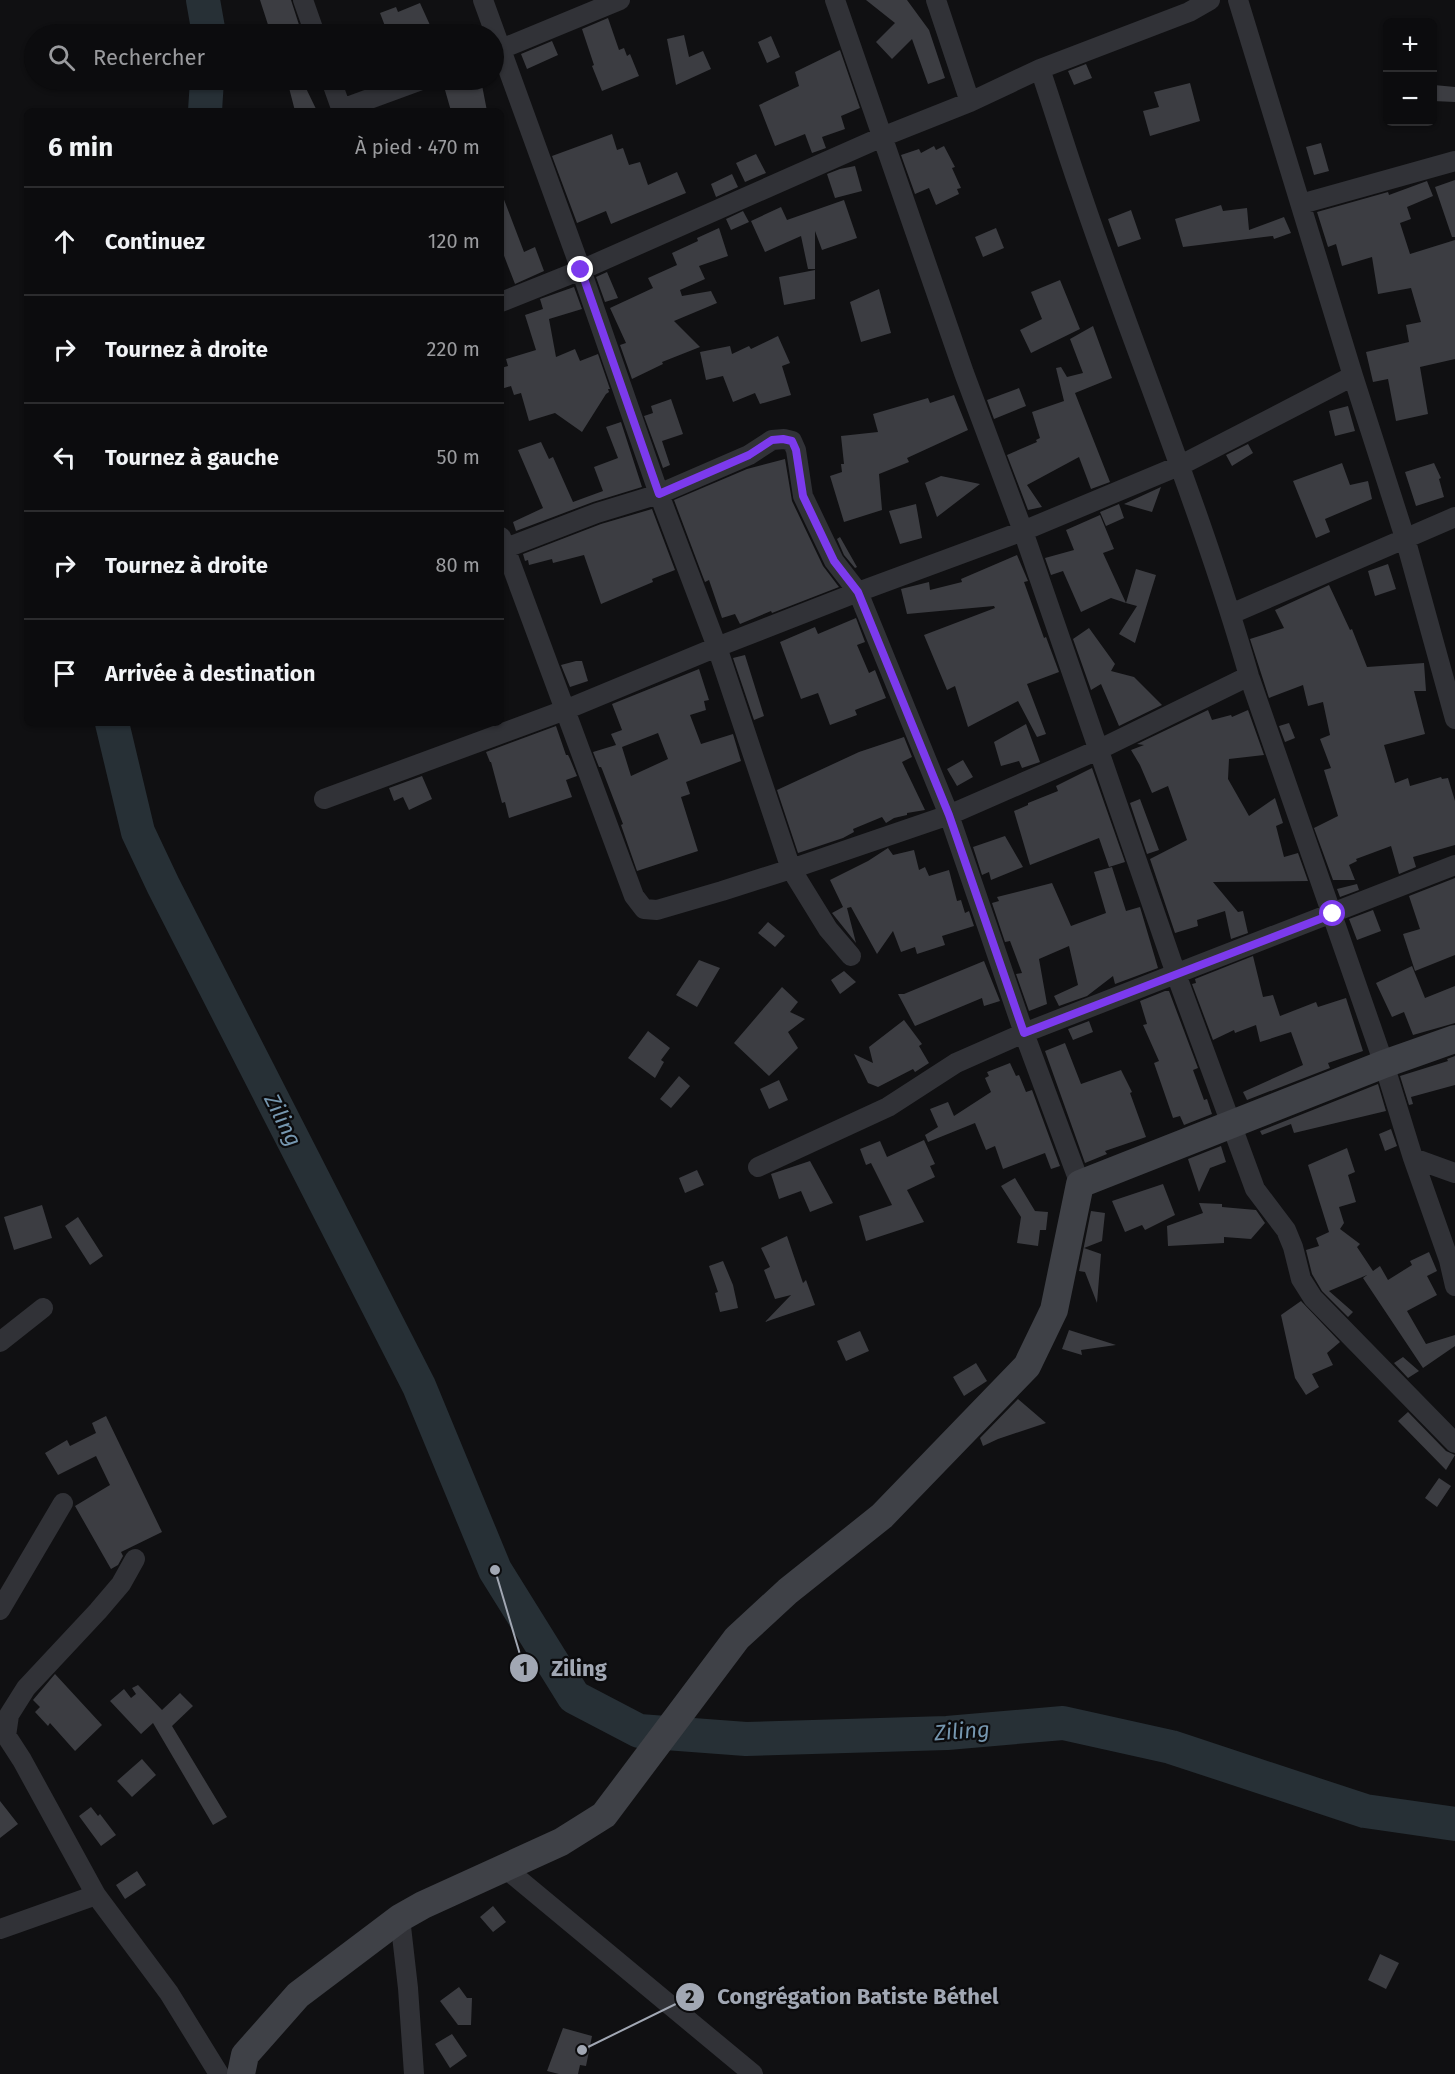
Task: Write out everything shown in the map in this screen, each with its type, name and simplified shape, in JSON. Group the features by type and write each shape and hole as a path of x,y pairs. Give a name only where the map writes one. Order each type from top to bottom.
{"main road":[{"path":"243,2065 297,1995 400,1918 423,1905 561,1842 604,1815 737,1638 788,1590 882,1516 1027,1366 1054,1310 1080,1184 1384,1064 1455,1040"}],"street":[{"path":"303,0 311,24"},
{"path":"483,0 490,24"},
{"path":"504,48 620,0"},
{"path":"835,0 964,373 1023,531 1176,974 1256,1189 1263,1202 1286,1230 1301,1279 1313,1298 1452,1434"},
{"path":"936,0 970,102"},
{"path":"504,301 581,270 882,137 970,102 1040,69 1189,12 1210,0"},
{"path":"1238,0 1405,538 1455,719"},
{"path":"504,69 581,270 659,494 717,647 791,870 828,929 851,956"},
{"path":"1040,69 1084,202 1181,465 1232,614 1249,676 1333,914 1413,1158 1452,1257 1455,1286"},
{"path":"335,90 341,108"},
{"path":"347,108 395,90"},
{"path":"1301,204 1455,161"},
{"path":"324,799 565,710 717,647 1023,531 1181,465 1353,376"},
{"path":"504,544 659,494 749,455 772,440 792,441 796,450 803,496 834,561 858,592 949,815 1024,1033 1080,1184"},
{"path":"1232,614 1455,518"},
{"path":"504,550 634,896 644,909 657,910 791,870 949,815 1098,750 1249,676"},
{"path":"758,1167 888,1107 956,1063 1024,1033 1455,865"},
{"path":"1413,1158 1455,1173"},
{"path":"0,1342 43,1308"},
{"path":"0,1610 63,1503"},
{"path":"135,1559 121,1584 104,1605 26,1688 9,1715 3,1731 28,1770 96,1895 169,1993 219,2074 243,2065"},
{"path":"505,1868 753,2074"},
{"path":"0,1929 96,1895"},
{"path":"400,1918 414,2074"}],"building":[{"path":"260,0 291,0 299,24 268,24"},
{"path":"866,0 907,0 929,30 945,78 928,84 912,39 892,59 876,42 895,23"},
{"path":"420,3 429,24 384,24 380,13 396,7 398,12"},
{"path":"608,18 619,50 624,48 627,56 630,54 639,76 602,91 592,66 594,65 582,29"},
{"path":"684,35 689,57 703,51 711,69 676,85 667,39"},
{"path":"771,36 780,57 767,63 758,42"},
{"path":"552,41 558,55 527,69 521,54"},
{"path":"840,50 860,108 841,116 845,129 822,137 826,148 812,153 805,134 775,146 759,105 799,86 795,72"},
{"path":"1086,64 1092,78 1074,85 1068,71"},
{"path":"1190,83 1200,121 1150,136 1143,111 1159,107 1154,92"},
{"path":"1437,85 1455,87 1455,102 1437,101"},
{"path":"290,90 307,90 316,108 294,108"},
{"path":"445,90 483,90 486,108 450,108"},
{"path":"612,134 617,150 623,148 629,165 640,162 648,185 677,172 686,193 611,224 606,211 577,223 552,156"},
{"path":"1321,143 1329,171 1314,175 1306,147"},
{"path":"934,146 936,150 944,146 955,167 952,168 961,188 957,189 959,194 936,205 929,188 915,194 901,155 919,149 921,153"},
{"path":"756,154 766,173 745,182 736,163"},
{"path":"855,166 862,191 835,198 827,174"},
{"path":"732,174 738,187 716,197 711,184"},
{"path":"1455,180 1455,237 1452,237 1435,187"},
{"path":"1427,181 1433,196 1407,207 1411,219 1400,223 1410,254 1455,240 1455,359 1420,367 1428,414 1396,421 1388,379 1373,382 1366,352 1409,342 1406,325 1421,322 1411,288 1378,294 1372,257 1342,266 1336,244 1328,247 1317,212 1388,192 1389,195"},
{"path":"504,200 524,252 535,247 544,271 515,284 504,256"},
{"path":"844,200 857,238 822,250 815,231 815,269 808,269 801,236 765,252 751,221 781,207 787,220"},
{"path":"1221,205 1223,211 1247,208 1249,230 1284,217 1291,233 1274,239 1273,236 1183,247 1175,219"},
{"path":"1131,210 1141,239 1118,247 1108,219"},
{"path":"743,211 749,222 731,230 726,219"},
{"path":"719,228 728,256 699,266 705,279 680,290 682,296 711,291 717,303 674,321 700,347 662,362 663,364 632,379 620,345 626,343 610,308 653,288 648,278 677,265 672,253"},
{"path":"996,228 1004,248 983,257 975,237"},
{"path":"815,270 815,299 784,305 779,277"},
{"path":"607,272 618,298 605,302 596,277"},
{"path":"1060,280 1080,329 1031,353 1020,330 1042,319 1031,292"},
{"path":"574,287 582,309 549,319 556,357 575,349 580,361 598,354 610,389 582,432 555,413 529,421 521,393 514,395 511,386 504,388 504,367 508,366 506,359 536,350 525,315 543,309 540,299"},
{"path":"879,289 891,333 861,342 850,302"},
{"path":"1093,326 1112,378 1075,393 1110,482 1091,489 1079,457 1027,485 1042,507 1028,510 1007,455 1037,442 1036,440 1040,438 1032,412 1064,401 1056,368 1061,367 1067,377 1083,373 1070,339"},
{"path":"778,336 790,363 782,366 791,395 760,404 755,393 733,402 723,376 706,380 700,352 730,346 732,354 749,346 751,349"},
{"path":"1019,388 1026,406 994,419 987,400"},
{"path":"954,395 968,430 907,458 909,462 879,474 882,510 844,522 830,476 842,472 841,464 844,464 841,436 878,432 873,414 928,398 930,403"},
{"path":"671,399 683,434 662,441 670,465 663,468 644,416 653,413 651,406"},
{"path":"1348,406 1355,431 1335,436 1329,411"},
{"path":"621,422 642,487 593,502 516,531 513,522 543,508 518,450 541,442 549,459 553,457 573,502 603,491 594,467 618,458 606,427"},
{"path":"1248,444 1253,453 1232,466 1226,455"},
{"path":"785,459 792,501 823,566 839,587 740,624 735,614 722,618 709,580 705,582 674,500 747,469"},
{"path":"1342,463 1350,485 1368,481 1372,499 1325,519 1330,532 1316,538 1293,481"},
{"path":"1434,463 1441,478 1439,479 1444,497 1416,506 1405,472"},
{"path":"941,476 980,484 937,517 925,483"},
{"path":"1161,487 1152,512 1124,504"},
{"path":"916,504 922,538 900,544 889,511"},
{"path":"1119,504 1124,518 1106,526 1100,512"},
{"path":"652,509 675,570 601,604 584,555 553,563 552,559 529,565 528,560 525,561 523,554 601,524"},
{"path":"1100,515 1114,549 1103,553 1126,603 1111,598 1081,612 1063,571 1051,575 1045,558 1074,550 1066,530"},
{"path":"840,537 857,567 855,568 844,555 837,539"},
{"path":"1017,555 1028,581 1024,582 1044,638 1046,637 1059,672 1027,684 1046,734 1037,737 1018,701 968,727 955,686 947,690 924,635 995,608 994,606 907,614 901,589 929,582 930,590 962,582 961,579"},
{"path":"1388,564 1396,589 1375,596 1368,571"},
{"path":"1136,569 1156,575 1135,643 1119,634 1137,606 1126,603"},
{"path":"1329,585 1350,630 1352,629 1367,667 1424,663 1426,691 1414,691 1425,734 1384,745 1395,783 1408,778 1410,786 1441,777 1442,779 1448,778 1455,801 1455,845 1413,857 1416,867 1399,874 1391,846 1356,859 1357,861 1349,865 1355,880 1333,880 1314,828 1338,816 1324,770 1331,768 1320,739 1330,735 1323,702 1308,706 1303,685 1269,698 1250,639 1284,628 1275,610"},
{"path":"856,618 865,642 857,645 869,673 875,670 886,698 855,710 857,715 830,725 818,693 801,699 780,642 815,627 818,634"},
{"path":"1089,628 1115,664 1111,671 1134,677 1162,705 1119,726 1101,684 1091,690 1073,639"},
{"path":"745,655 764,716 754,720 733,658"},
{"path":"582,661 588,681 570,687 561,665"},
{"path":"699,669 709,700 704,701 706,710 690,715 701,744 733,734 741,761 686,782 690,794 681,797 698,851 637,871 621,825 623,824 593,752 616,745 611,734 622,730 612,704","holes":["658,733 668,759 631,776 622,747"]},
{"path":"1208,710 1212,720 1231,715 1232,717 1248,710 1264,755 1229,759 1228,779 1249,816 1275,798 1283,823 1276,826 1284,857 1298,853 1308,881 1213,882 1238,912 1243,911 1248,933 1231,939 1225,911 1197,920 1198,926 1175,933 1150,859 1187,840 1168,786 1152,793 1131,750 1144,745 1137,744"},
{"path":"1289,723 1295,738 1285,742 1279,726"},
{"path":"1026,724 1040,762 1022,768 1019,761 1001,766 994,742"},
{"path":"556,726 566,755 577,776 566,780 572,797 509,818 486,752"},
{"path":"904,737 912,757 902,762 925,810 907,813 907,815 894,818 886,823 882,817 853,829 854,832 843,838 798,853 777,790 859,752"},
{"path":"963,760 973,777 957,786 947,769"},
{"path":"1092,768 1125,862 1109,867 1099,838 1030,865 1014,811 1058,791 1056,786"},
{"path":"422,776 432,799 409,810 403,797 394,801 389,788"},
{"path":"1140,799 1159,850 1147,854 1130,803"},
{"path":"1005,836 1023,867 991,880 989,872 982,875 973,847"},
{"path":"888,848 893,855 914,850 919,870 925,867 929,876 949,870 957,901 961,900 965,913 969,911 974,926 942,936 945,945 917,954 915,947 901,952 893,931 877,954 851,907 847,908 856,943 832,913 843,907 830,880"},
{"path":"1112,867 1126,911 1140,907 1158,968 1115,984 1113,976 1087,996 1059,1006 1054,996 1078,985 1069,946 1039,959 1047,1004 1029,1011 1016,974 1022,973 1010,941 1005,942 992,903 999,901 997,897 1052,883 1071,926 1106,913 1094,872"},
{"path":"1455,878 1455,955 1415,971 1403,934 1420,929 1409,896"},
{"path":"1357,884 1359,890 1340,897 1337,889"},
{"path":"1373,910 1381,931 1357,940 1349,919"},
{"path":"768,922 785,936 775,947 758,933"},
{"path":"1253,956 1263,997 1273,995 1280,1016 1316,1002 1318,1007 1346,998 1363,1051 1328,1063 1330,1068 1247,1100 1243,1092 1303,1065 1291,1032 1260,1042 1256,1025 1235,1033 1234,1030 1213,1040 1192,984 1196,983 1195,979"},
{"path":"699,960 720,968 697,1007 676,995"},
{"path":"984,961 1000,1001 984,1006 982,998 915,1026 898,994 904,994"},
{"path":"1412,966 1425,998 1455,986 1455,1023 1413,1035 1404,1012 1392,1017 1376,983"},
{"path":"844,971 856,982 840,994 831,980"},
{"path":"782,987 798,1002 790,1012 805,1019 788,1032 798,1048 769,1076 734,1043"},
{"path":"1169,991 1198,1068 1193,1070 1212,1114 1184,1125 1180,1116 1173,1118 1154,1063 1159,1061 1143,1025 1147,1024 1140,1001"},
{"path":"904,1020 922,1044 919,1046 929,1063 915,1072 913,1069 878,1087 868,1083 854,1054 873,1063 869,1047"},
{"path":"1089,1021 1093,1032 1073,1040 1068,1029"},
{"path":"648,1031 670,1048 661,1060 664,1062 655,1078 628,1058"},
{"path":"1065,1043 1081,1084 1121,1070 1132,1092 1130,1093 1146,1137 1105,1151 1107,1154 1085,1163 1045,1051"},
{"path":"1455,1056 1455,1085 1411,1097 1413,1104 1409,1105 1400,1076 1448,1061 1447,1059"},
{"path":"1010,1063 1016,1076 1019,1075 1026,1092 1032,1090 1060,1166 1051,1169 1045,1153 1003,1169 995,1146 986,1150 975,1123 928,1142 925,1135 938,1127 930,1109 948,1102 954,1116 991,1092 985,1078 989,1076 987,1072"},
{"path":"679,1076 690,1086 671,1108 660,1099"},
{"path":"779,1080 788,1100 769,1109 760,1089"},
{"path":"1378,1084 1386,1111 1294,1133 1291,1124 1262,1135 1260,1131"},
{"path":"1391,1129 1397,1146 1385,1151 1379,1134"},
{"path":"924,1140 935,1164 930,1166 935,1177 907,1190 924,1222 866,1241 859,1216 892,1205 871,1163 866,1165 860,1149 880,1141 887,1157"},
{"path":"1221,1146 1226,1162 1210,1168 1199,1192 1188,1159"},
{"path":"1347,1148 1355,1172 1348,1175 1356,1202 1339,1207 1344,1223 1340,1229 1360,1244 1357,1247 1373,1271 1380,1266 1388,1280 1412,1265 1410,1261 1429,1252 1437,1271 1427,1276 1437,1295 1407,1311 1426,1344 1455,1335 1455,1346 1423,1368 1363,1278 1367,1275 1329,1291 1353,1312 1348,1317 1322,1291 1312,1274 1306,1250 1319,1246 1316,1238 1329,1232 1308,1165"},
{"path":"810,1161 833,1203 810,1212 801,1191 779,1199 771,1174"},
{"path":"697,1170 704,1185 685,1193 679,1178"},
{"path":"1015,1178 1035,1211 1048,1212 1046,1230 1040,1230 1038,1246 1017,1243 1021,1217 1001,1186"},
{"path":"1163,1184 1175,1215 1145,1230 1142,1225 1125,1232 1112,1201"},
{"path":"1199,1203 1222,1204 1222,1207 1256,1210 1265,1223 1251,1239 1224,1237 1224,1243 1168,1246 1167,1226 1203,1213"},
{"path":"42,1205 52,1238 14,1250 4,1217"},
{"path":"1091,1211 1105,1213 1102,1241 1084,1248 1101,1254 1097,1303 1085,1272 1079,1271"},
{"path":"78,1217 103,1256 90,1265 65,1226"},
{"path":"787,1236 803,1283 806,1280 815,1305 765,1322 791,1295 775,1299 764,1270 770,1267 761,1248"},
{"path":"723,1261 733,1285 738,1308 720,1312 715,1293 718,1292 709,1266"},
{"path":"1301,1301 1340,1342 1327,1353 1333,1365 1312,1374 1319,1387 1306,1395 1295,1378 1281,1315"},
{"path":"1069,1330 1116,1345 1081,1350 1082,1355 1062,1349"},
{"path":"860,1331 869,1351 846,1361 837,1341"},
{"path":"1403,1357 1419,1371 1408,1378 1394,1363"},
{"path":"976,1363 987,1381 964,1396 953,1377"},
{"path":"1018,1399 1046,1423 983,1446 980,1438"},
{"path":"1408,1412 1446,1451 1455,1455 1446,1470 1398,1421"},
{"path":"106,1416 162,1532 121,1552 123,1556 118,1565 111,1569 75,1506 110,1485 96,1456 58,1475 45,1453 67,1440 70,1446 96,1433 92,1423"},
{"path":"1439,1478 1451,1486 1437,1507 1425,1498"},
{"path":"55,1674 102,1725 75,1751 50,1723 48,1726 35,1712 40,1707 33,1700"},
{"path":"138,1685 162,1710 180,1693 193,1706 172,1726 227,1817 213,1825 153,1723 141,1734 110,1701 124,1689 131,1698 136,1694 132,1688"},
{"path":"142,1759 156,1775 132,1797 117,1781"},
{"path":"0,1801 18,1824 0,1838"},
{"path":"91,1807 98,1816 100,1814 116,1835 101,1846 79,1816"},
{"path":"137,1871 146,1885 125,1899 116,1885"},
{"path":"493,1906 506,1922 493,1932 480,1917"},
{"path":"1380,1954 1399,1963 1386,1989 1368,1980"},
{"path":"459,1987 467,1998 472,1998 471,2025 458,2025 440,2001"},
{"path":"563,2028 592,2036 586,2066 580,2065 578,2074 559,2074 547,2071"},
{"path":"452,2034 467,2056 450,2068 435,2044"}],"waterway":[{"name":"Ziling","path":"203,0 207,24"},
{"name":"Ziling","path":"205,108 206,90"},
{"name":"Ziling","path":"113,726 138,832 163,885 419,1386 495,1570 574,1697 639,1731 746,1739 947,1733 1063,1723 1171,1747 1365,1811 1455,1824"}],"place":[{"name":"Ziling","path":"495,1570"},
{"name":"Congrégation Batiste Béthel","path":"582,2050"}],"route":[{"path":"581,270 659,494 749,455 772,440 792,441 796,450 803,496 834,561 858,592 949,815 1024,1033 1333,914"}]}
